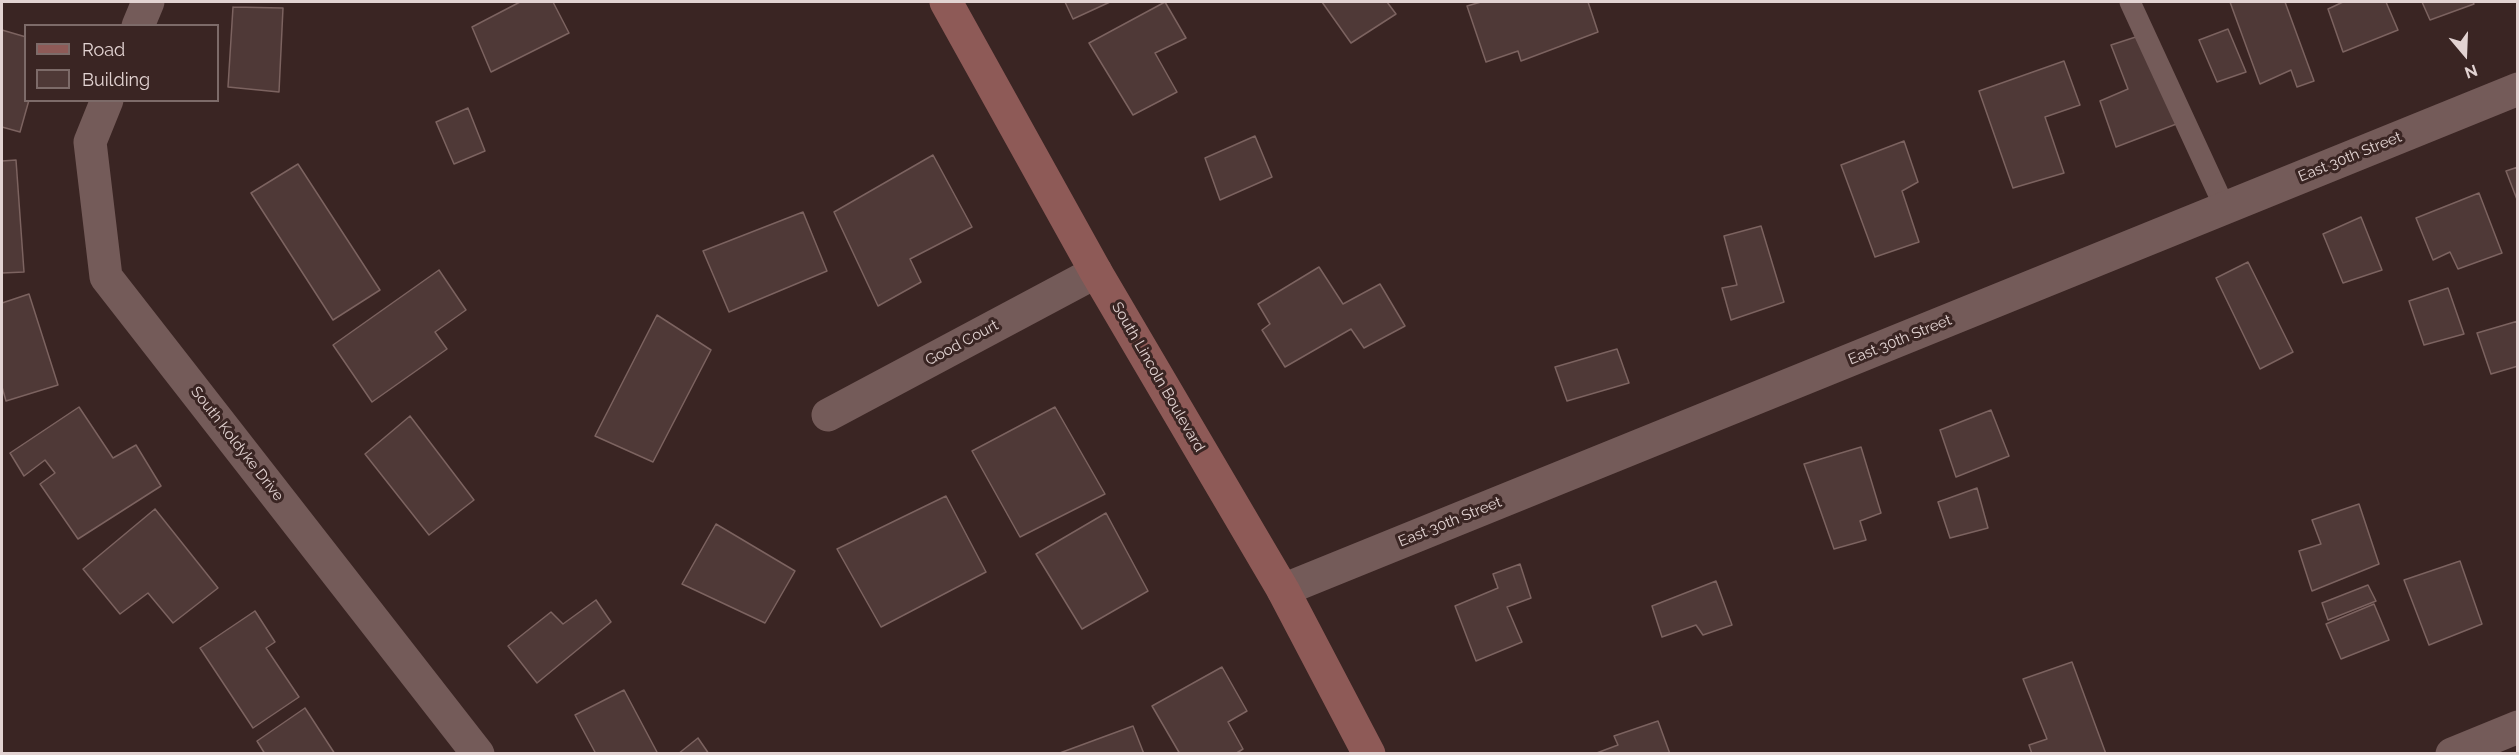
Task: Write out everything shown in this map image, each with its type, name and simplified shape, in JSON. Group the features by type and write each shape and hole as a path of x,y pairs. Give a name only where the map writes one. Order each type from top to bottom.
{"street":[{"path":"139,24 148,2"},
{"name":"South Lincoln Boulevard","path":"946,2 1096,272 1283,590 1369,753"},
{"name":"East 30th Street","path":"1283,590 2517,89"},
{"name":"South Koldyke Drive","path":"106,102 90,142 106,277 478,753"},
{"name":"Good Court","path":"828,415 1096,272"},
{"path":"2452,753 2517,727"}],"lane":[{"path":"2130,2 2225,208"}],"building":[{"path":"520,2 553,2 569,33 491,72 472,27"},
{"path":"1065,2 1110,2 1073,19"},
{"path":"1165,2 1186,38 1155,53 1177,92 1133,115 1089,43"},
{"path":"1322,2 1387,2 1396,14 1351,43"},
{"path":"1481,2 1588,2 1598,32 1521,61 1518,51 1486,62 1467,6"},
{"path":"2230,2 2285,2 2314,81 2297,87 2291,70 2260,84"},
{"path":"2343,2 2386,2 2398,30 2343,52 2328,9"},
{"path":"2422,2 2473,2 2474,4 2430,20"},
{"path":"233,7 283,8 279,92 228,87"},
{"path":"2228,29 2246,72 2217,82 2199,40"},
{"path":"2,30 24,36 24,102 28,102 20,132 2,127"},
{"path":"2145,34 2179,123 2116,147 2100,101 2128,89 2111,45"},
{"path":"2064,61 2080,105 2045,117 2064,173 2013,188 1979,91"},
{"path":"468,108 485,151 454,164 436,122"},
{"path":"1255,136 1272,177 1220,200 1205,158"},
{"path":"1904,141 1918,182 1902,191 1919,242 1875,257 1841,165"},
{"path":"933,155 972,227 910,259 921,282 878,306 834,212"},
{"path":"16,160 24,272 2,273 2,161"},
{"path":"298,164 380,290 333,320 251,193"},
{"path":"2518,167 2518,202 2506,171"},
{"path":"2479,193 2502,253 2458,269 2450,252 2433,260 2416,218"},
{"path":"803,212 827,271 729,312 703,251"},
{"path":"2361,217 2382,270 2343,283 2323,234"},
{"path":"1761,226 1784,302 1731,320 1722,288 1737,285 1724,236"},
{"path":"2248,262 2293,352 2260,369 2216,278"},
{"path":"1319,267 1343,304 1380,284 1405,326 1364,348 1351,329 1285,367 1262,330 1270,324 1258,304"},
{"path":"439,270 466,310 435,332 447,349 372,402 333,345"},
{"path":"2448,288 2464,334 2424,345 2409,301"},
{"path":"29,294 58,385 6,401 2,387 2,303"},
{"path":"657,315 711,350 653,462 595,436"},
{"path":"2518,321 2518,366 2491,374 2477,333"},
{"path":"1617,349 1629,383 1567,401 1555,367"},
{"path":"79,407 113,458 136,445 161,486 78,539 40,484 55,473 45,460 24,476 10,453"},
{"path":"1055,407 1105,494 1020,537 972,451"},
{"path":"1991,410 2009,456 1956,477 1940,430"},
{"path":"410,416 474,500 429,535 365,454"},
{"path":"1861,447 1881,513 1860,521 1866,540 1834,549 1804,464"},
{"path":"1977,488 1988,528 1950,538 1938,502"},
{"path":"946,496 986,572 881,627 837,549"},
{"path":"2359,504 2379,564 2312,591 2299,551 2321,544 2312,520"},
{"path":"155,509 218,588 173,623 148,593 120,614 83,569"},
{"path":"1106,513 1148,591 1082,629 1036,554"},
{"path":"716,524 795,571 765,623 682,584"},
{"path":"2460,561 2482,624 2429,645 2404,580"},
{"path":"1520,564 1531,598 1507,607 1522,642 1476,661 1455,606 1498,588 1493,574"},
{"path":"1716,581 1732,625 1703,635 1696,625 1662,637 1652,606"},
{"path":"2368,585 2376,601 2328,620 2322,603"},
{"path":"596,600 611,622 537,683 508,646 551,612 563,624"},
{"path":"2374,604 2389,640 2341,659 2326,624"},
{"path":"255,611 275,642 266,648 299,697 253,728 200,648"},
{"path":"2072,662 2106,754 2032,754 2029,745 2047,739 2023,679"},
{"path":"1222,667 1247,711 1228,722 1243,749 1235,754 1180,754 1152,706"},
{"path":"624,690 658,754 596,754 575,715"},
{"path":"305,708 335,754 265,754 257,741"},
{"path":"1658,721 1670,754 1594,754 1618,745 1614,736"},
{"path":"1133,726 1144,754 1057,754"},
{"path":"698,738 709,754 678,754"}]}
